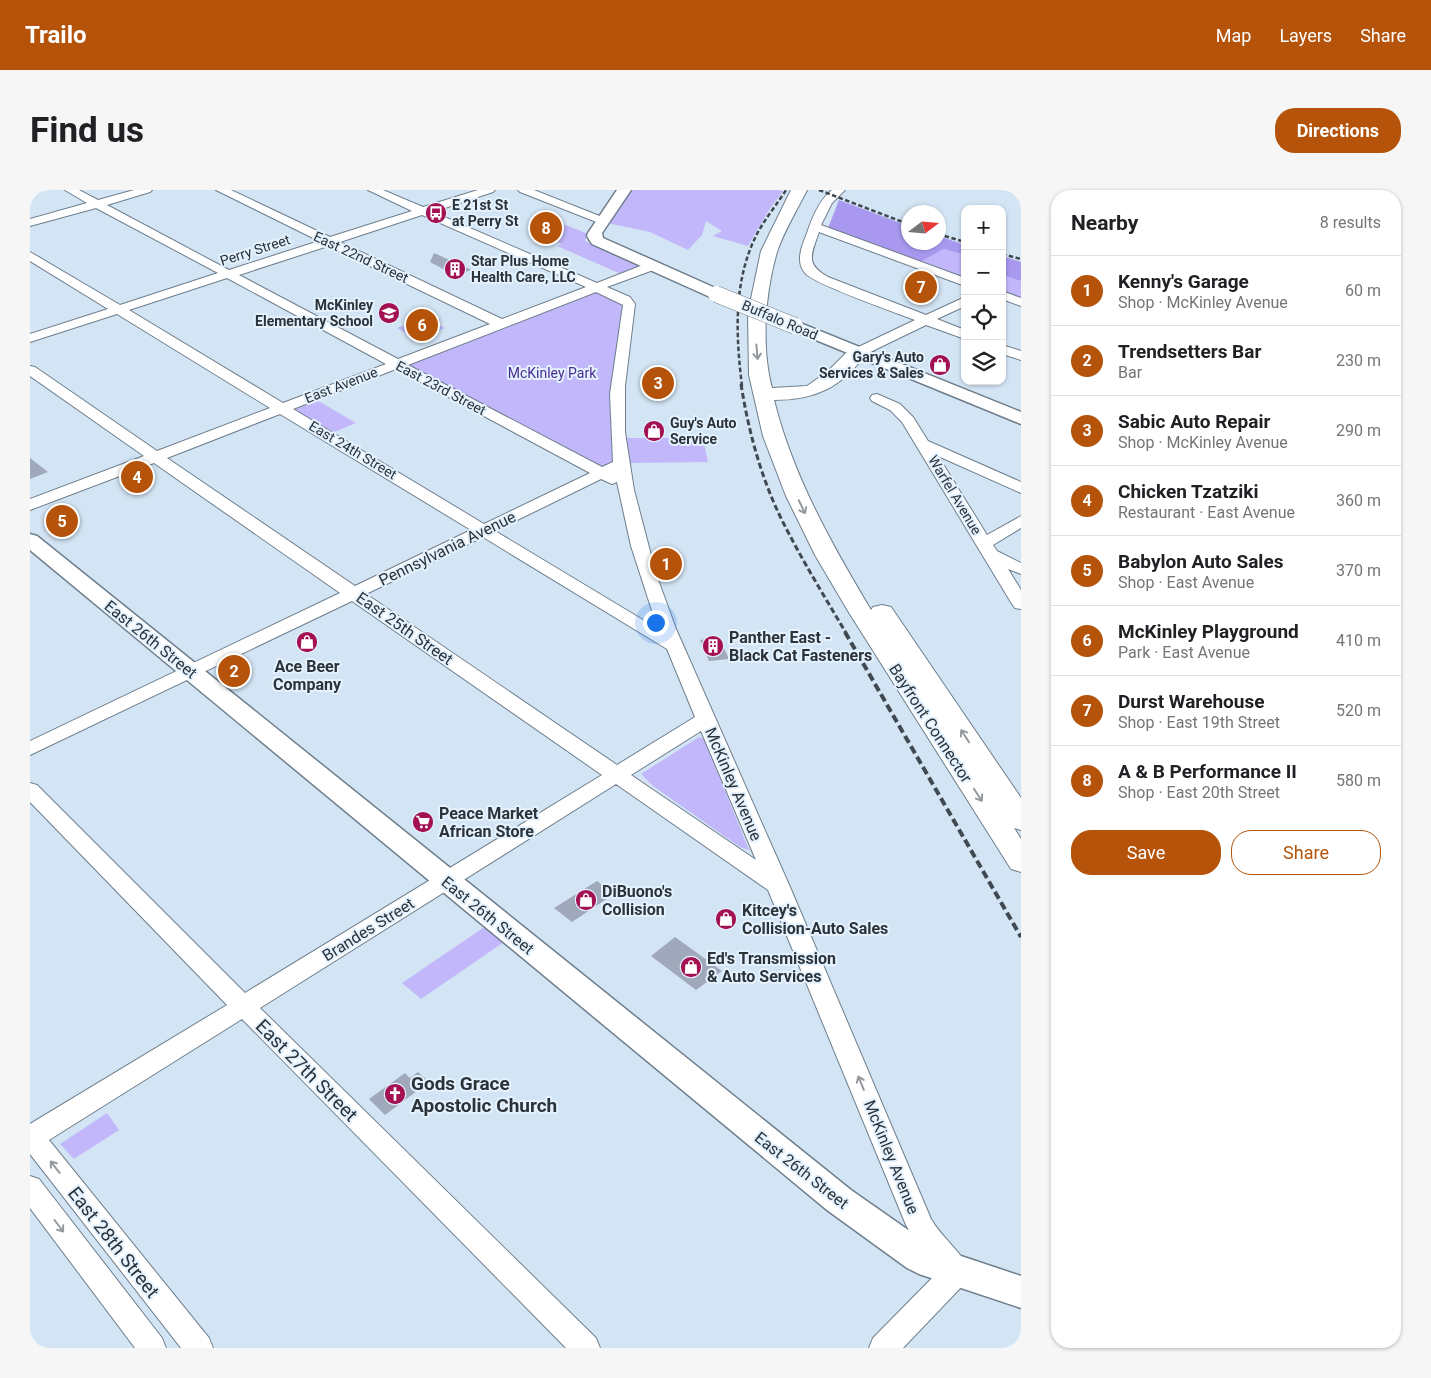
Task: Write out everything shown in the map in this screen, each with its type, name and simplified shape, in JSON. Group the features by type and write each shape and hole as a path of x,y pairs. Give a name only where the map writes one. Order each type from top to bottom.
{"highway":[{"name":"Bayfront Connector","path":"799,190 780,221 768,250 757,298 756,346 807,476 842,550 866,589 1021,820"},
{"name":"Bayfront Connector","path":"814,190 791,231 776,277 771,322 773,388 770,425 789,480 825,554 1021,862"},
{"path":"773,388 807,392 839,371 857,353"}],"main road":[{"name":"Buffalo Road","path":"624,190 594,236 598,243 857,353 1021,419"},
{"name":"East 26th Street","path":"30,540 839,1200 919,1257 957,1272 1021,1292"}],"street":[{"name":"East 23rd Street","path":"71,190 625,486"},
{"path":"30,223 146,190"},
{"name":"East 22nd Street","path":"222,190 500,324"},
{"path":"374,190 596,287"},
{"name":"Perry Street","path":"30,338 489,190"},
{"path":"524,190 603,221"},
{"path":"839,190 829,199 815,227 805,260 810,272 824,280 961,334"},
{"path":"815,227 961,281"},
{"name":"East 24th Street","path":"30,256 486,530 674,646"},
{"name":"East Avenue","path":"30,505 652,266"},
{"name":"McKinley Avenue","path":"596,287 625,300 630,306 620,358 617,402 621,464 639,546 651,584 674,646 779,887 923,1231 957,1272"},
{"path":"1006,296 1021,302"},
{"path":"857,353 961,302"},
{"path":"1006,350 1021,356"},
{"name":"East 25th Street","path":"30,370 779,887"},
{"name":"Warfel Avenue","path":"877,398 902,412 924,444 1021,604"},
{"path":"924,444 1021,488"},
{"name":"Pennsylvania Avenue","path":"30,749 621,464"},
{"path":"1021,520 988,549 1021,569"},
{"name":"Brandes Street","path":"31,1137 706,719"},
{"name":"East 27th Street","path":"30,790 243,1006 586,1348"},
{"name":"East 28th Street","path":"31,1137 193,1346"},
{"name":"East 28th Street","path":"30,1187 152,1348"},
{"path":"883,1348 957,1272"}],"green space":[{"path":"630,190 783,191 769,210 748,246 713,236 722,231 706,221 702,235 688,250 650,232 607,223"},
{"path":"566,225 588,234 585,241 638,263 639,266 621,274 557,246 562,244 547,237 552,235 546,232"},
{"path":"942,250 961,254 961,277 920,262"},
{"path":"1006,276 1021,281 1021,299 1006,293"},
{"name":"McKinley Park","path":"596,291 623,305 624,308 617,346 614,403 615,461 606,466 597,465 406,365"},
{"path":"433,315 441,320 435,323 445,328 417,339 397,328"},
{"path":"315,399 356,423 332,433 295,411 296,407"},
{"path":"626,438 703,438 708,462 628,463"},
{"path":"699,737 704,739 749,850 740,847 653,786 641,774"},
{"path":"486,926 504,942 421,999 402,983"},
{"path":"107,1113 119,1130 74,1159 60,1144"}],"shaded area":[{"path":"839,200 901,223 901,250 942,250 920,262 828,228"},
{"path":"946,238 961,244 961,254 946,250"},
{"path":"1006,257 1021,262 1021,281 1006,276"}],"building":[{"path":"434,253 472,270 454,275 430,262"},
{"path":"30,458 48,472 30,479"},
{"name":"Panther East - Black Cat Fasteners","path":"719,638 729,659 709,661 700,640"},
{"name":"DiBuono's Collision","path":"597,881 614,894 572,922 554,908"},
{"name":"Ed's Transmission & Auto Services","path":"675,937 722,971 696,990 651,956"},
{"name":"Gods Grace Apostolic Church","path":"418,1072 427,1080 419,1086 421,1088 385,1115 369,1099 405,1073 410,1078"}],"railway":[{"path":"742,386 738,349 738,311 743,274 758,232 786,190"},
{"path":"819,190 901,221"},
{"path":"946,236 961,241"},
{"path":"1006,255 1021,259"},
{"path":"741,384 748,422 758,459 778,513 846,633"},
{"path":"845,632 1021,937"}],"place":[{"name":"E 21st St at Perry St","path":"436,213"},
{"name":"A & B Performance II","path":"546,228"},
{"name":"Star Plus Home Health Care, LLC","path":"455,269"},
{"name":"Durst Warehouse","path":"921,287"},
{"name":"McKinley Elementary School","path":"389,313"},
{"name":"McKinley Playground","path":"422,325"},
{"name":"Gary's Auto Services & Sales","path":"940,365"},
{"name":"Sabic Auto Repair","path":"658,383"},
{"name":"Guy's Auto Service","path":"654,431"},
{"name":"Chicken Tzatziki","path":"137,477"},
{"name":"Babylon Auto Sales","path":"62,521"},
{"name":"Kenny's Garage","path":"666,564"},
{"name":"Ace Beer Company","path":"307,642"},
{"name":"Panther East - Black Cat Fasteners","path":"713,646"},
{"name":"Trendsetters Bar","path":"234,671"},
{"name":"Peace Market African Store","path":"423,822"},
{"name":"DiBuono's Collision","path":"586,900"},
{"name":"Kitcey's Collision-Auto Sales","path":"726,919"},
{"name":"Ed's Transmission & Auto Services","path":"691,967"},
{"name":"Gods Grace Apostolic Church","path":"395,1094"}]}
